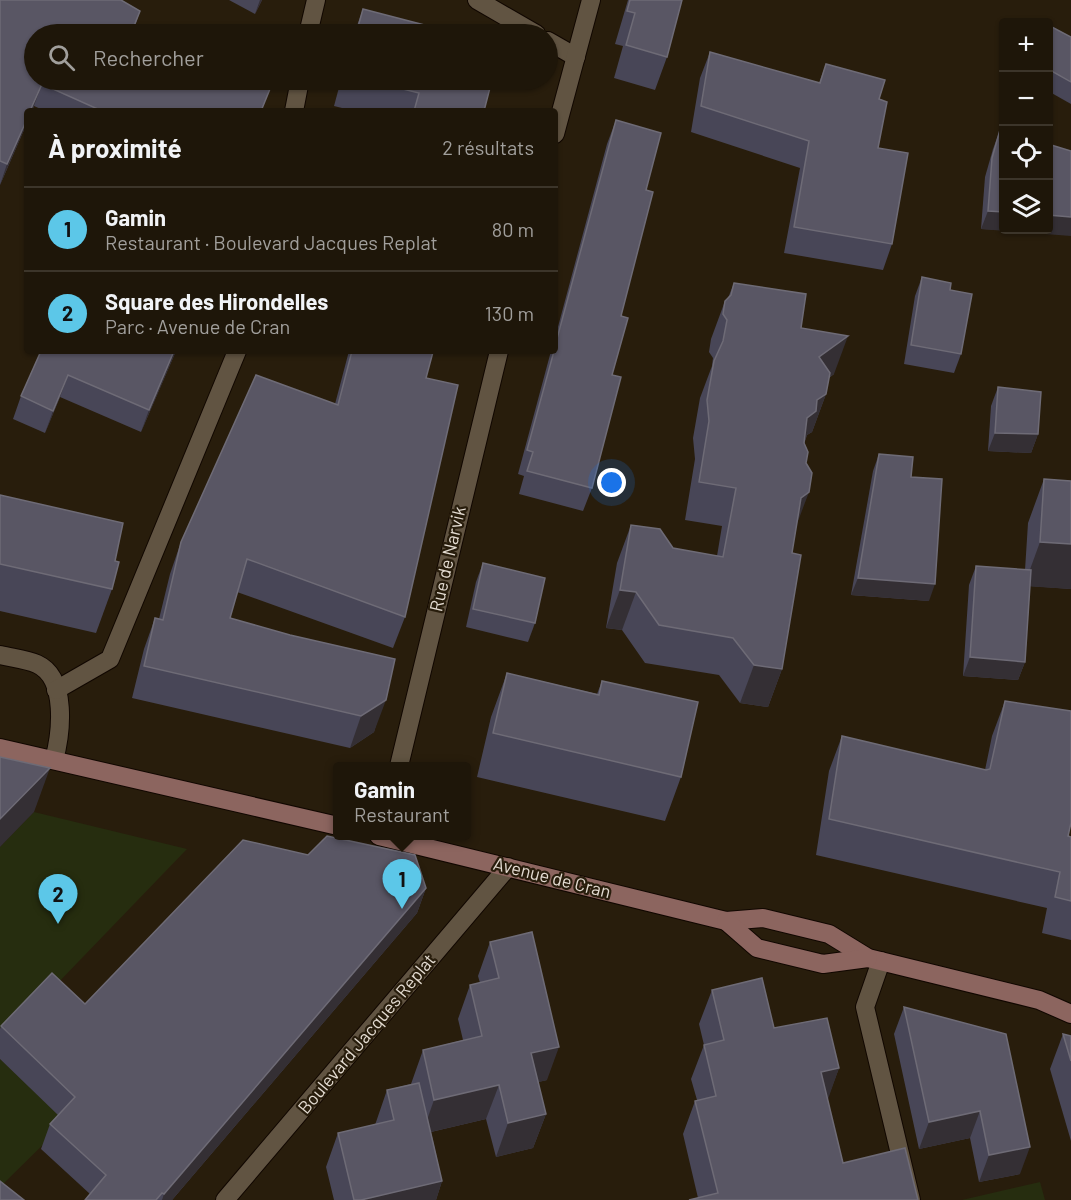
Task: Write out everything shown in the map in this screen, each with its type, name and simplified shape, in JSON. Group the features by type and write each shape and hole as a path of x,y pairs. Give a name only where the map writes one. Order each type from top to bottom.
{"main road":[{"path":"0,748 333,825"},
{"name":"Avenue de Cran","path":"397,840 726,921 763,918 828,934 875,959 1039,1000 1071,1014"},
{"name":"Avenue de Cran","path":"726,921 757,948 823,964 875,959"},
{"name":"Avenue de Cran","path":"1039,1000 1071,1001"}],"street":[{"path":"310,24 316,0"},
{"path":"477,0 519,24"},
{"path":"558,123 591,0"},
{"path":"558,47 576,57"},
{"path":"295,108 298,90"},
{"path":"56,690 110,659 236,354"},
{"name":"Rue de Narvik","path":"400,762 498,354"},
{"path":"0,655 38,664 51,678 56,690 61,719 54,760"},
{"name":"Boulevard Jacques Replat","path":"225,1200 508,867"},
{"path":"875,959 865,1007 910,1200"}],"green space":[{"path":"34,812 187,849 0,1043 0,847"},
{"path":"0,1059 66,1122 0,1187"},
{"path":"1040,1182 1045,1200 962,1200"}],"building":[{"path":"0,0 121,0 140,11 135,24 24,24 24,90 39,90 31,108 24,108 24,126 7,164 0,161"},
{"path":"630,0 682,0 667,57 626,45 635,13 627,11"},
{"path":"363,9 421,24 359,24"},
{"path":"1053,28 1071,37 1071,82 1053,72"},
{"path":"710,52 820,83 826,64 885,80 879,99 887,102 878,148 908,153 892,244 794,227 809,141 701,106"},
{"path":"55,90 270,90 262,108 95,108"},
{"path":"407,90 489,90 485,108 415,108 419,93"},
{"path":"616,120 661,133 646,190 653,192 621,316 628,318 612,375 621,377 592,488 527,471 533,452 527,450 553,354 558,354 558,335"},
{"path":"999,134 999,212 988,211 992,158"},
{"path":"1053,146 1071,151 1071,217 1053,215"},
{"path":"922,277 951,283 950,290 972,294 961,354 911,345"},
{"path":"734,283 806,294 801,328 848,336 819,357 830,373 826,394 817,400 816,411 807,418 804,443 808,452 806,463 812,473 809,492 801,498 792,553 801,555 782,669 754,665 733,638 659,625 636,592 620,590 631,525 660,529 673,548 723,557 736,488 699,482 709,421 707,400 714,361 723,341 727,320 723,314 725,301 731,295"},
{"path":"40,354 173,354 149,410 68,375 53,411 21,396"},
{"path":"351,354 432,354 426,378 458,385 405,617 247,559 230,618 290,635 395,659 386,700 361,716 144,666 155,618 163,620 181,542 256,375 338,405"},
{"path":"998,387 1041,392 1038,434 995,433"},
{"path":"879,454 913,457 911,477 942,479 935,584 858,578"},
{"path":"1044,479 1071,481 1071,544 1040,542"},
{"path":"0,495 123,523 115,561 119,562 112,589 0,564"},
{"path":"483,563 545,578 535,623 473,609"},
{"path":"976,566 1031,570 1025,662 970,657"},
{"path":"507,673 599,695 602,681 698,702 681,777 493,733"},
{"path":"1005,701 1071,711 1071,823 1068,836 1071,837 1071,901 1055,897 1060,872 829,819 842,736 986,770 990,769"},
{"path":"0,757 50,768 0,819"},
{"path":"327,836 333,837 333,840 346,840 415,855 426,888 164,1194 162,1193 156,1200 85,1200 106,1175 50,1124 75,1097 1,1026 52,973 85,1004 243,840 308,855"},
{"path":"532,932 559,1047 531,1053 546,1114 508,1123 499,1085 434,1100 423,1050 482,1036 470,985 499,978 490,942"},
{"path":"762,978 774,1028 827,1018 839,1068 821,1072 843,1163 905,1148 918,1200 689,1200 718,1193 695,1101 716,1096 704,1045 724,1040 712,990"},
{"path":"904,1007 1006,1034 1030,1147 989,1155 980,1111 929,1122"},
{"path":"1063,1034 1071,1036 1071,1061"},
{"path":"419,1083 442,1181 354,1200 338,1133 394,1120 387,1090"},
{"path":"0,1181 24,1200 0,1200"}],"place":[{"name":"Gamin","path":"402,909"},
{"name":"Square des Hirondelles","path":"58,924"}]}
